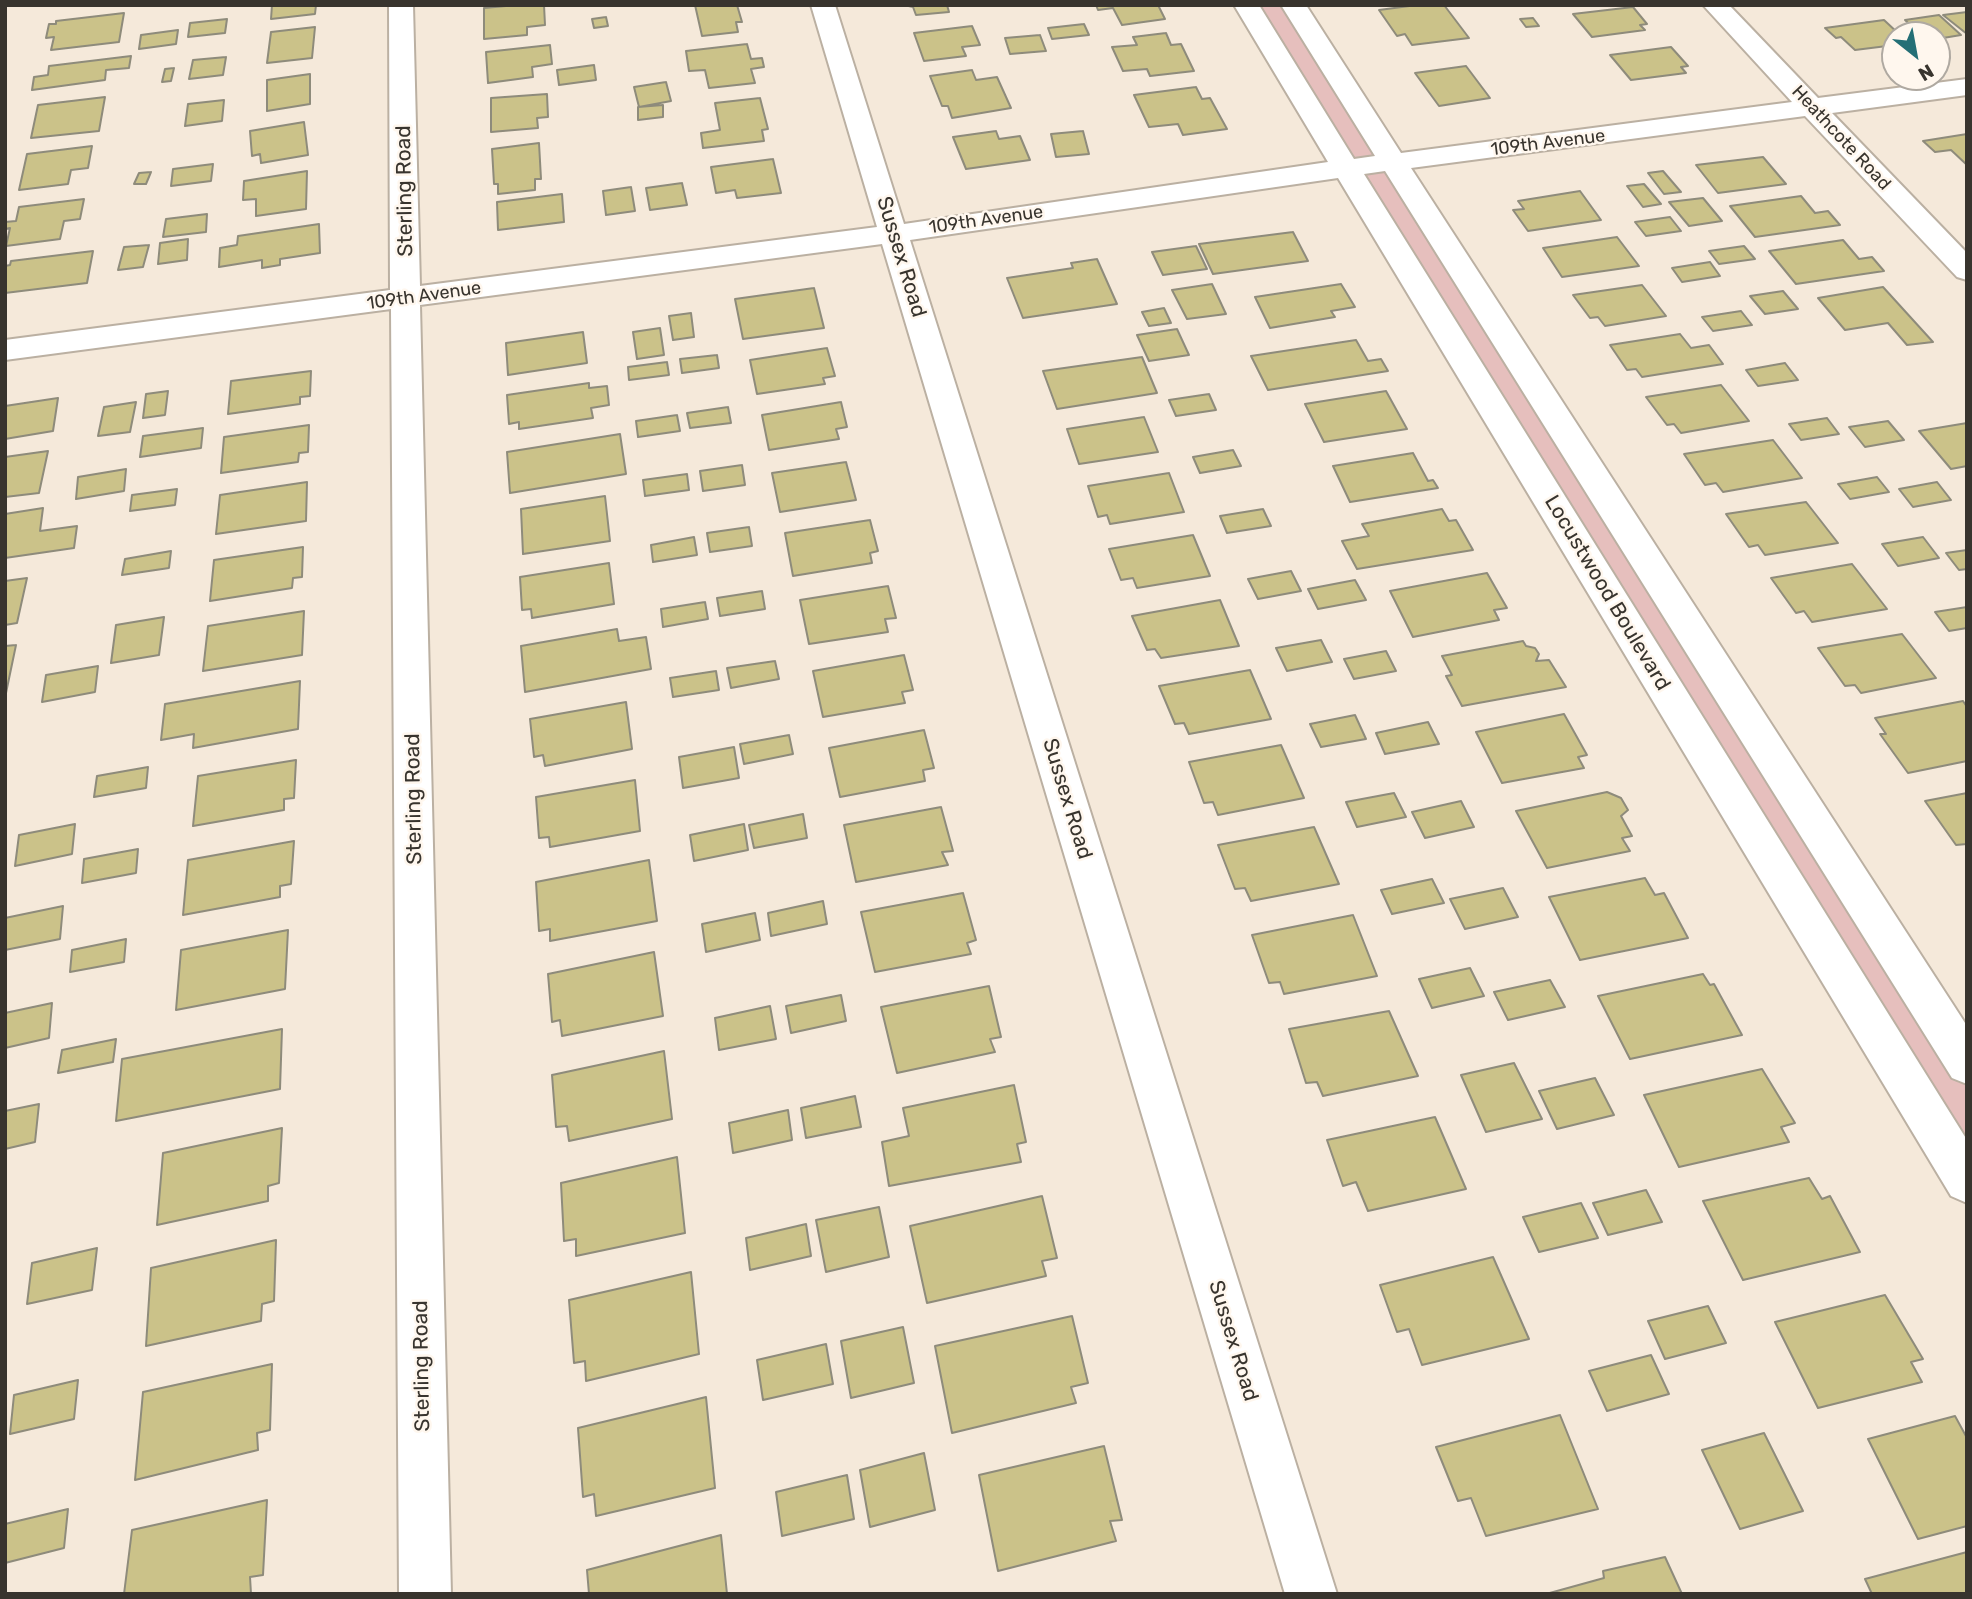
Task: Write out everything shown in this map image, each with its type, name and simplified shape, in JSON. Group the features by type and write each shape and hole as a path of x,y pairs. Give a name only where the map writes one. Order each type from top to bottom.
{"street":[{"name":"Sterling Road","path":"401,5 425,1594"},
{"name":"Sussex Road","path":"823,5 1311,1594"},
{"name":"Locustwood Boulevard","path":"1246,5 1967,1181"},
{"path":"1293,5 1967,1064"},
{"name":"Heathcote Road","path":"1715,5 1967,271"},
{"name":"109th Avenue","path":"5,351 894,234 1347,168 1967,87"},
{"path":"1669,693 1724,683"}],"shaded area":[{"path":"1246,5 1293,5 1967,1064 1967,1181"}],"building":[{"path":"272,5 316,5 315,14 271,19"},
{"path":"544,5 545,25 527,27 527,35 484,39 484,8"},
{"path":"695,5 737,5 742,22 736,22 738,32 702,36"},
{"path":"904,5 947,5 949,12 916,15 913,7"},
{"path":"1096,5 1158,5 1165,19 1122,25 1113,8 1098,10"},
{"path":"1444,5 1469,38 1412,45 1405,34 1397,36 1379,10"},
{"path":"1633,7 1647,24 1640,25 1645,30 1592,37 1573,14"},
{"path":"1967,12 1967,34 1951,21 1943,15"},
{"path":"124,13 119,42 51,50 54,37 46,38 49,24 56,24 56,21"},
{"path":"1939,15 1946,21 1906,21"},
{"path":"606,17 608,26 594,28 592,19"},
{"path":"1533,18 1539,26 1526,27 1520,19"},
{"path":"227,19 225,33 188,37 190,23"},
{"path":"1884,20 1885,21 1881,21 1881,47 1855,50 1841,37 1836,38 1825,28"},
{"path":"1084,24 1089,35 1052,39 1048,28"},
{"path":"972,26 980,45 962,47 966,56 924,61 914,33"},
{"path":"1951,26 1961,35 1951,37"},
{"path":"315,27 312,58 267,63 271,32"},
{"path":"178,30 176,44 139,49 141,35"},
{"path":"1166,33 1171,45 1181,44 1194,71 1150,76 1147,69 1123,71 1112,47 1137,45 1133,37"},
{"path":"1040,35 1046,51 1010,54 1005,38"},
{"path":"747,44 751,59 762,58 764,67 751,69 755,83 709,88 705,70 689,71 686,51"},
{"path":"550,45 552,64 532,67 533,77 488,83 486,52"},
{"path":"1671,47 1688,66 1681,67 1686,73 1631,80 1610,55"},
{"path":"131,56 129,68 106,70 105,80 32,90 34,77 48,75 49,66"},
{"path":"226,57 223,75 189,79 193,60"},
{"path":"594,65 596,80 559,85 557,70"},
{"path":"1466,66 1490,98 1439,106 1415,73"},
{"path":"174,68 171,81 162,82 165,69"},
{"path":"972,70 976,80 997,77 1011,108 952,118 948,106 942,106 930,76"},
{"path":"310,74 310,104 267,111 267,80"},
{"path":"666,82 671,101 639,107 634,87"},
{"path":"1196,87 1202,99 1210,98 1227,129 1183,135 1178,124 1149,127 1134,95"},
{"path":"547,94 548,117 537,118 538,128 491,132 491,98"},
{"path":"105,97 99,131 31,138 38,105"},
{"path":"760,98 768,129 762,130 764,141 703,148 701,133 720,130 715,103"},
{"path":"224,100 222,121 185,126 188,104"},
{"path":"663,105 663,117 638,120 638,107"},
{"path":"304,122 308,155 261,163 260,154 252,156 250,131"},
{"path":"996,131 999,139 1020,136 1030,160 966,169 953,137"},
{"path":"1083,131 1089,154 1056,157 1051,134"},
{"path":"1967,134 1967,165 1951,150 1935,152 1923,141"},
{"path":"539,143 541,179 535,179 535,190 498,194 498,184 494,184 492,149"},
{"path":"92,146 88,168 71,170 68,184 19,190 27,154"},
{"path":"1763,157 1786,184 1718,193 1696,165"},
{"path":"773,159 781,193 737,198 735,190 716,193 711,167"},
{"path":"213,164 211,181 171,186 173,169"},
{"path":"307,171 306,209 256,216 256,199 243,200 244,181"},
{"path":"1663,171 1681,192 1664,194 1648,173"},
{"path":"151,172 146,184 134,184 139,173"},
{"path":"682,183 687,205 650,210 646,188"},
{"path":"1644,184 1661,204 1643,207 1627,186"},
{"path":"631,187 635,211 606,215 603,191"},
{"path":"1580,191 1601,220 1528,231 1513,210 1524,209 1518,201"},
{"path":"562,194 564,222 498,230 497,202"},
{"path":"1801,196 1815,213 1828,211 1840,225 1755,237 1730,206"},
{"path":"1703,198 1722,221 1689,226 1669,202"},
{"path":"84,199 80,219 64,221 60,239 6,246 10,228 5,229 5,222 16,221 19,207"},
{"path":"207,214 206,232 163,237 166,219"},
{"path":"1670,217 1681,231 1646,236 1635,222"},
{"path":"319,224 320,253 280,259 280,265 262,268 262,260 219,267 220,248 237,245 238,236"},
{"path":"1293,232 1308,261 1213,274 1199,244"},
{"path":"1617,237 1639,266 1562,277 1543,248"},
{"path":"188,239 187,260 158,264 160,243"},
{"path":"1843,240 1859,259 1872,257 1884,271 1796,284 1769,251"},
{"path":"149,245 143,267 118,270 124,247"},
{"path":"1196,246 1207,269 1163,275 1152,252"},
{"path":"1744,246 1755,259 1719,264 1709,251"},
{"path":"93,251 87,283 5,293 5,266 10,265 11,261"},
{"path":"1097,259 1117,304 1023,318 1007,278 1073,268 1071,263"},
{"path":"1710,262 1720,276 1682,282 1672,268"},
{"path":"1212,284 1226,314 1187,319 1172,290"},
{"path":"1341,284 1355,307 1331,311 1335,317 1270,328 1255,297"},
{"path":"1642,285 1666,316 1605,326 1598,317 1590,318 1573,295"},
{"path":"1883,287 1933,342 1907,345 1888,323 1845,330 1818,298"},
{"path":"814,288 824,328 743,339 735,299"},
{"path":"1783,291 1798,309 1765,314 1750,296"},
{"path":"1164,308 1171,323 1149,326 1142,312"},
{"path":"1741,311 1752,325 1713,331 1702,317"},
{"path":"691,313 694,337 673,340 669,316"},
{"path":"660,328 664,355 637,359 633,332"},
{"path":"1177,329 1189,355 1149,361 1137,335"},
{"path":"583,332 587,363 508,375 506,343"},
{"path":"1680,334 1691,348 1709,345 1723,364 1642,377 1636,369 1627,370 1610,345"},
{"path":"1356,340 1368,361 1381,359 1388,371 1268,390 1251,356"},
{"path":"827,348 835,376 823,378 825,384 757,394 750,360"},
{"path":"717,355 719,368 682,373 680,359"},
{"path":"1142,357 1157,393 1057,409 1043,371"},
{"path":"667,362 669,375 629,380 628,367"},
{"path":"1785,363 1798,380 1758,386 1746,370"},
{"path":"311,371 310,396 300,397 300,404 228,414 231,381"},
{"path":"589,383 589,388 607,386 609,405 591,408 593,418 519,429 519,422 509,424 507,395"},
{"path":"1721,385 1749,421 1681,433 1674,424 1667,425 1646,397"},
{"path":"168,391 165,415 143,418 146,394"},
{"path":"1386,391 1407,429 1324,442 1305,404"},
{"path":"1209,394 1216,410 1176,416 1169,400"},
{"path":"58,398 53,431 5,439 5,406"},
{"path":"136,402 130,432 98,436 104,407"},
{"path":"841,402 847,427 836,429 839,439 769,450 762,415"},
{"path":"728,407 731,423 690,428 687,413"},
{"path":"677,415 680,431 638,437 636,421"},
{"path":"1144,417 1158,452 1079,464 1067,429"},
{"path":"1827,418 1839,434 1801,440 1789,424"},
{"path":"1888,421 1904,440 1865,447 1849,427"},
{"path":"1967,423 1967,466 1951,469 1919,431"},
{"path":"309,425 308,452 299,453 298,462 221,473 224,437"},
{"path":"203,428 201,448 140,457 143,436"},
{"path":"620,434 626,474 510,493 507,452"},
{"path":"1773,440 1802,478 1723,492 1716,483 1705,485 1684,454"},
{"path":"1233,450 1241,466 1200,473 1193,457"},
{"path":"48,451 39,493 5,497 5,457"},
{"path":"1413,453 1428,481 1433,480 1438,488 1350,502 1333,466"},
{"path":"846,462 856,500 780,512 772,473"},
{"path":"742,465 745,485 703,491 700,471"},
{"path":"126,469 124,491 76,499 78,477"},
{"path":"1169,473 1184,512 1110,524 1107,515 1098,517 1088,486"},
{"path":"687,474 689,490 645,496 643,480"},
{"path":"1877,477 1889,492 1850,499 1838,484"},
{"path":"307,482 306,521 216,534 220,495"},
{"path":"1937,482 1951,500 1913,507 1899,489"},
{"path":"177,489 175,505 130,511 132,495"},
{"path":"605,496 610,541 523,554 521,509"},
{"path":"1806,502 1838,543 1765,555 1758,545 1749,547 1726,514"},
{"path":"43,508 40,531 77,526 74,548 5,558 5,514"},
{"path":"1263,509 1271,526 1227,533 1220,516"},
{"path":"1442,509 1449,521 1456,520 1473,550 1357,569 1342,541 1369,536 1362,524"},
{"path":"870,520 878,551 870,553 872,563 793,576 785,533"},
{"path":"749,527 752,546 710,552 707,533"},
{"path":"1193,535 1210,576 1137,588 1133,578 1121,580 1109,549"},
{"path":"694,537 697,555 653,562 651,545"},
{"path":"1923,537 1939,558 1898,566 1882,544"},
{"path":"303,547 302,577 293,578 292,588 210,601 214,560"},
{"path":"1967,550 1967,569 1959,570 1946,553"},
{"path":"171,551 169,568 122,575 125,559"},
{"path":"609,563 614,604 532,618 531,609 522,610 520,577"},
{"path":"1852,564 1887,609 1812,622 1804,611 1796,613 1771,578"},
{"path":"1291,571 1301,591 1258,599 1248,579"},
{"path":"1487,573 1507,608 1494,610 1499,620 1413,637 1390,591"},
{"path":"27,578 17,623 5,625 5,581"},
{"path":"1355,580 1366,600 1318,609 1308,589"},
{"path":"888,586 896,618 885,619 888,632 809,644 800,600"},
{"path":"762,591 765,609 720,616 717,598"},
{"path":"1220,600 1239,646 1161,658 1155,649 1147,650 1132,616"},
{"path":"705,602 708,619 663,627 661,609"},
{"path":"1967,607 1967,628 1949,631 1935,612"},
{"path":"304,611 302,655 203,671 208,626"},
{"path":"164,617 159,655 111,663 116,625"},
{"path":"617,629 619,641 646,637 651,669 525,692 521,646"},
{"path":"1902,634 1936,678 1861,693 1855,685 1845,686 1818,648"},
{"path":"1321,640 1332,662 1287,671 1276,648"},
{"path":"1523,641 1526,646 1535,648 1539,654 1536,661 1549,660 1566,687 1462,706 1446,676 1452,675 1442,656"},
{"path":"16,645 6,693 5,693 5,646"},
{"path":"1386,651 1396,671 1354,679 1344,659"},
{"path":"904,655 913,690 902,692 905,703 823,717 813,671"},
{"path":"775,661 779,679 731,688 727,668"},
{"path":"98,666 95,692 42,702 46,675"},
{"path":"1250,670 1271,719 1189,734 1184,723 1175,724 1159,686"},
{"path":"716,671 719,690 673,697 670,678"},
{"path":"300,681 298,729 193,748 194,734 161,740 165,704"},
{"path":"1963,701 1967,707 1967,761 1908,773 1880,734 1886,734 1875,718"},
{"path":"626,702 632,749 545,766 543,755 534,757 530,719"},
{"path":"1564,714 1587,755 1578,757 1584,768 1502,783 1476,732"},
{"path":"1355,715 1366,739 1321,747 1310,724"},
{"path":"1428,722 1439,744 1385,754 1376,733"},
{"path":"924,730 934,768 923,770 925,781 840,797 829,748"},
{"path":"789,735 793,754 744,764 740,744"},
{"path":"1281,745 1304,798 1218,815 1213,802 1204,803 1189,762"},
{"path":"734,747 739,778 683,788 679,757"},
{"path":"296,760 294,798 284,799 284,810 193,826 198,776"},
{"path":"148,767 146,788 94,797 97,776"},
{"path":"635,780 640,831 550,847 549,837 539,838 536,797"},
{"path":"1607,792 1621,798 1628,810 1621,816 1632,836 1622,838 1630,851 1547,868 1516,811"},
{"path":"1394,793 1406,817 1357,827 1346,802"},
{"path":"1967,793 1967,844 1956,845 1925,801"},
{"path":"1461,801 1474,827 1425,838 1412,812"},
{"path":"941,807 953,851 942,852 948,865 856,882 844,825"},
{"path":"803,814 807,838 754,848 749,825"},
{"path":"75,824 72,854 15,866 19,835"},
{"path":"744,824 748,850 694,861 690,835"},
{"path":"1314,827 1339,884 1251,901 1245,888 1235,889 1218,845"},
{"path":"294,841 291,884 280,886 280,897 183,915 188,860"},
{"path":"138,849 136,873 82,883 84,859"},
{"path":"649,860 657,921 550,941 550,929 539,931 536,882"},
{"path":"1645,878 1655,895 1664,893 1688,938 1580,960 1549,897"},
{"path":"1432,879 1444,903 1392,914 1381,890"},
{"path":"1503,888 1518,917 1465,929 1450,899"},
{"path":"963,893 976,940 967,943 971,954 875,972 861,912"},
{"path":"823,901 827,924 771,936 768,913"},
{"path":"63,906 60,939 5,950 5,918"},
{"path":"755,913 760,940 706,952 702,924"},
{"path":"1353,915 1377,976 1284,994 1280,982 1269,983 1252,935"},
{"path":"288,930 285,989 176,1010 181,950"},
{"path":"126,939 124,962 70,972 72,950"},
{"path":"654,952 663,1016 562,1036 560,1020 552,1022 548,974"},
{"path":"1470,968 1484,996 1432,1008 1419,979"},
{"path":"1703,974 1710,985 1714,984 1742,1035 1630,1059 1598,996"},
{"path":"1550,980 1565,1007 1508,1020 1494,992"},
{"path":"989,986 1001,1037 990,1039 995,1052 897,1073 881,1007"},
{"path":"841,995 846,1021 791,1033 786,1006"},
{"path":"52,1003 49,1038 5,1048 5,1013"},
{"path":"770,1006 776,1039 719,1050 715,1018"},
{"path":"1389,1011 1418,1076 1323,1096 1317,1082 1306,1083 1289,1029"},
{"path":"282,1029 280,1089 116,1121 122,1059"},
{"path":"116,1039 113,1062 58,1073 62,1050"},
{"path":"664,1051 672,1119 569,1141 567,1126 556,1127 552,1075"},
{"path":"1514,1063 1542,1119 1486,1132 1461,1075"},
{"path":"1762,1069 1795,1123 1781,1127 1789,1142 1679,1167 1644,1095"},
{"path":"1595,1078 1614,1115 1557,1129 1539,1091"},
{"path":"1014,1085 1026,1142 1017,1144 1021,1162 889,1186 882,1142 909,1136 903,1108"},
{"path":"855,1096 861,1127 806,1138 801,1108"},
{"path":"39,1104 35,1142 5,1149 5,1111"},
{"path":"788,1110 792,1140 733,1153 729,1123"},
{"path":"1435,1117 1466,1189 1368,1211 1356,1182 1343,1186 1327,1140"},
{"path":"282,1128 279,1183 268,1186 268,1201 157,1225 163,1153"},
{"path":"677,1157 685,1233 576,1256 576,1239 564,1241 561,1183"},
{"path":"1809,1178 1822,1199 1830,1196 1860,1252 1743,1280 1703,1201"},
{"path":"1646,1190 1662,1222 1608,1235 1593,1203"},
{"path":"1042,1196 1057,1258 1042,1261 1046,1276 927,1303 910,1226"},
{"path":"1581,1203 1598,1238 1539,1252 1523,1217"},
{"path":"879,1207 889,1257 826,1272 816,1220"},
{"path":"806,1224 811,1256 750,1270 746,1238"},
{"path":"276,1240 274,1301 262,1304 261,1321 146,1346 151,1268"},
{"path":"97,1248 92,1290 27,1304 32,1263"},
{"path":"1493,1257 1529,1339 1422,1365 1409,1329 1397,1332 1380,1285"},
{"path":"691,1272 699,1354 586,1381 585,1361 574,1363 569,1300"},
{"path":"1885,1295 1923,1359 1911,1362 1922,1382 1818,1408 1775,1322"},
{"path":"1708,1306 1726,1343 1665,1359 1648,1321"},
{"path":"1072,1316 1088,1383 1071,1387 1076,1403 952,1433 935,1346"},
{"path":"903,1327 914,1383 851,1398 841,1341"},
{"path":"826,1344 833,1384 763,1400 757,1360"},
{"path":"1651,1355 1669,1394 1607,1411 1589,1371"},
{"path":"272,1364 270,1430 257,1433 258,1450 135,1480 143,1392"},
{"path":"78,1380 74,1419 10,1434 14,1395"},
{"path":"706,1397 715,1488 596,1516 594,1494 583,1497 578,1428"},
{"path":"1560,1415 1598,1509 1486,1536 1471,1498 1458,1501 1436,1447"},
{"path":"1955,1416 1967,1438 1967,1526 1918,1539 1868,1439"},
{"path":"1764,1433 1803,1511 1740,1529 1702,1450"},
{"path":"1104,1446 1122,1520 1110,1521 1116,1541 998,1571 979,1475"},
{"path":"924,1453 935,1510 870,1527 860,1470"},
{"path":"847,1475 854,1519 782,1536 776,1492"},
{"path":"267,1500 263,1575 250,1577 251,1594 124,1594 132,1530"},
{"path":"68,1509 64,1548 5,1563 5,1524"},
{"path":"721,1535 727,1594 589,1594 587,1570"},
{"path":"1967,1552 1967,1594 1872,1594 1865,1579"},
{"path":"1665,1557 1682,1594 1546,1594 1604,1578 1603,1571"}]}
